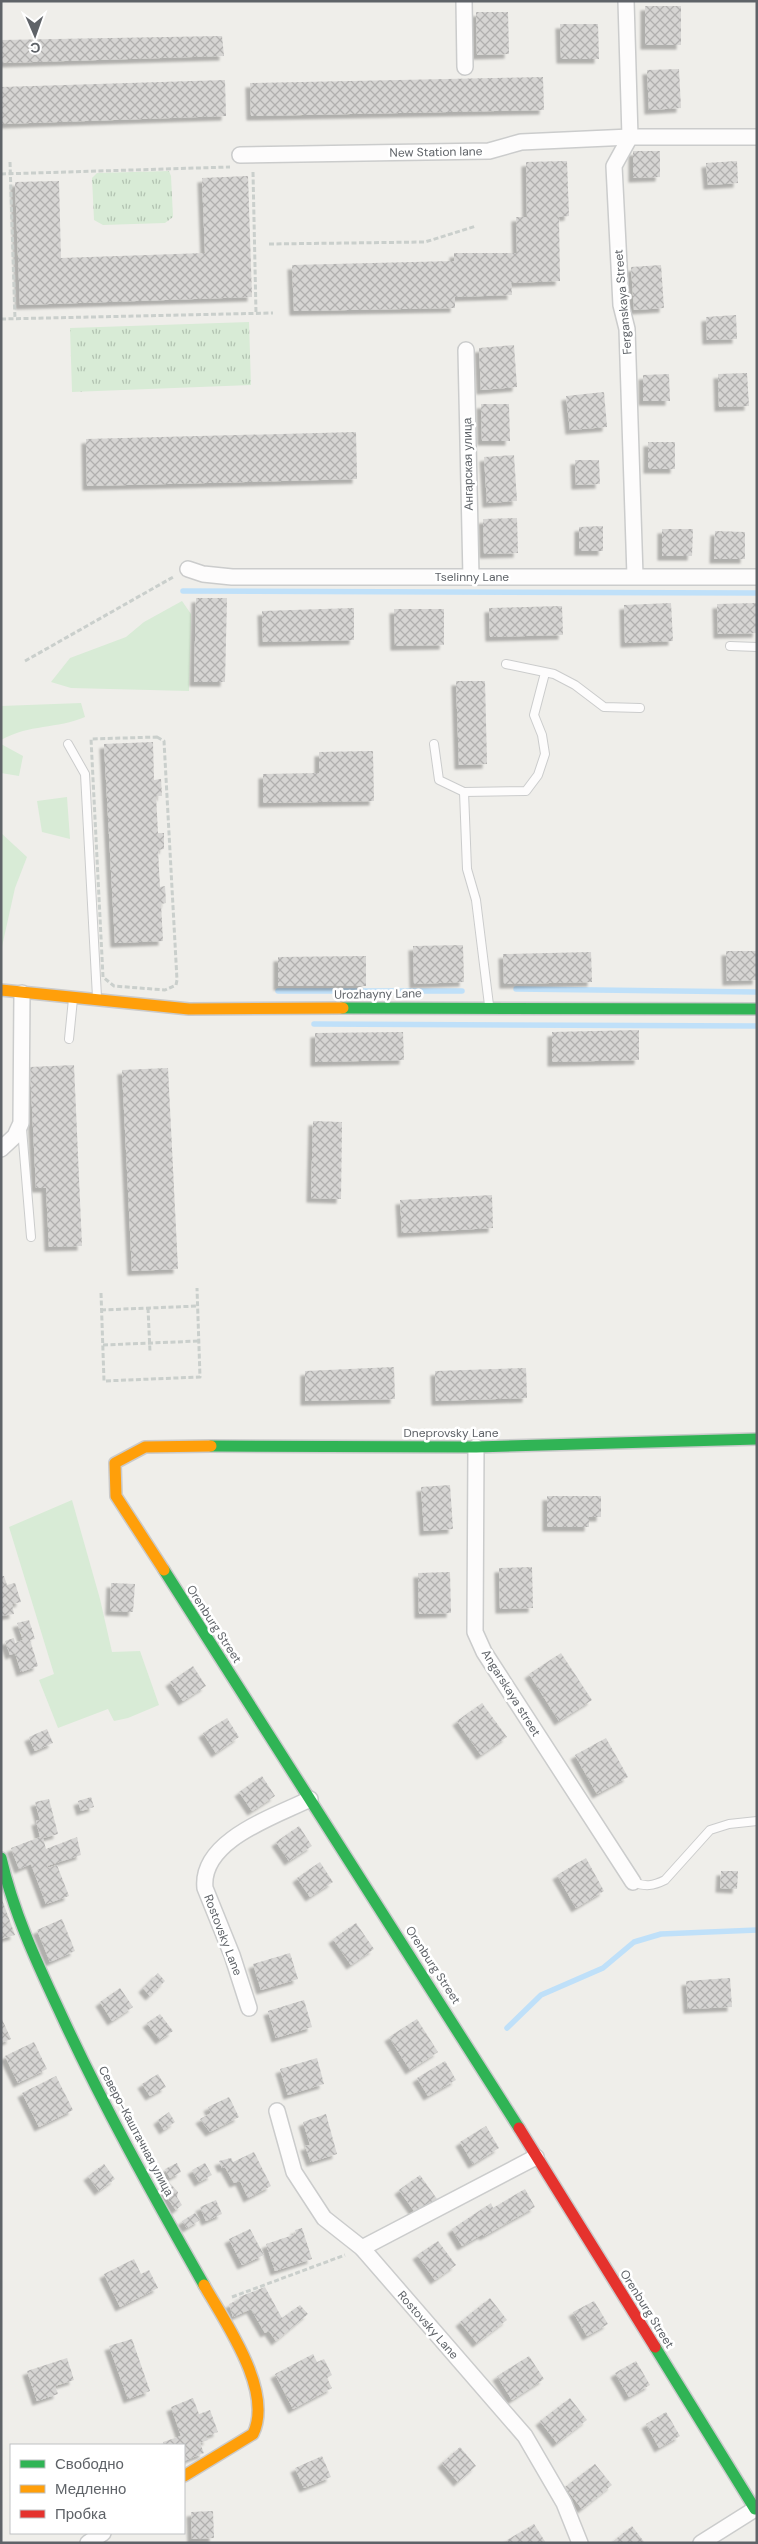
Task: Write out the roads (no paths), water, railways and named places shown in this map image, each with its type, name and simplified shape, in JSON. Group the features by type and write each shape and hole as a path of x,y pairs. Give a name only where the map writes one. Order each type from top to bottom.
{"street":[{"path":"464,1 465,67"},
{"path":"626,1 630,137"},
{"name":"New Station lane","path":"242,159 489,151 521,142 630,137 757,137"},
{"name":"Ferganskaya Street","path":"630,137 614,166 621,305 627,329 635,576"},
{"name":"Ангарская улица","path":"466,350 471,577"},
{"name":"Tselinny Lane","path":"188,569 203,574 232,577 757,577"},
{"name":"Urozhayny Lane","path":"1,990 189,1009 489,1007 757,1009"},
{"path":"1,1149 15,1136 21,1123 22,992"},
{"name":"Dneprovsky Lane","path":"145,1447 323,1445 476,1448 757,1440"},
{"name":"Orenburg Street","path":"145,1447 115,1463 116,1496 310,1799 756,2509"},
{"name":"Angarskaya street","path":"476,1448 476,1632 484,1652 633,1882"},
{"name":"Rostovsky Lane","path":"249,2008 232,1955 205,1888 204,1878 209,1864 228,1841 310,1799"},
{"name":"Северо-Каштачная улица","path":"1,1858 4,1873 36,1958 72,2041 246,2360 258,2411 258,2424 253,2434 185,2475"},
{"name":"Rostovsky Lane","path":"277,2111 294,2172 324,2218 362,2248 525,2436 564,2503 580,2543"},
{"path":"362,2248 536,2157"},
{"path":"701,2543 756,2509"},
{"path":"88,2543 101,2534"}],"lane":[{"path":"730,646 757,647"},
{"path":"506,664 545,673 576,685 604,707 640,708"},
{"path":"434,744 439,780 464,792 526,791 538,775 545,754 542,735 534,715 545,673"},
{"path":"68,744 85,774 97,1000"},
{"path":"464,792 468,869 476,900 489,1007"},
{"path":"69,1039 73,998"},
{"path":"21,1123 31,1237"},
{"path":"633,1882 642,1886 656,1885 665,1880 710,1830 729,1824 757,1821"}],"waterway":[{"path":"183,591 757,593"},
{"path":"516,989 757,992"},
{"path":"278,991 462,991"},
{"path":"314,1024 757,1026"},
{"path":"507,2028 541,1995 603,1968 634,1942 661,1934 757,1930"}]}
